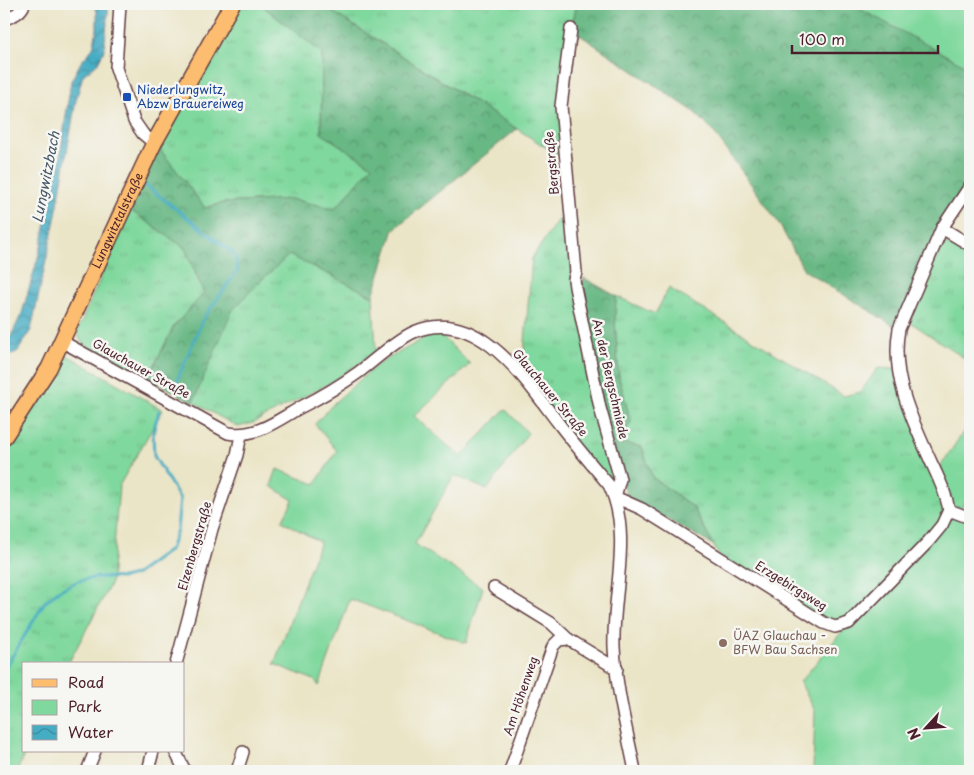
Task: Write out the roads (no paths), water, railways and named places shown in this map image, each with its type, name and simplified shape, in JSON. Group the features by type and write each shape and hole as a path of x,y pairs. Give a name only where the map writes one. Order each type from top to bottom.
{"main road":[{"name":"Lungwitztalstraße","path":"4,437 49,368 63,342 154,143 232,4"}],"street":[{"path":"4,19 12,17 23,8 24,4"},
{"path":"120,4 116,68 134,121 143,134 154,143"},
{"name":"Bergstraße","path":"571,29 561,106 576,272 574,279 577,295"},
{"path":"970,186 942,228 899,329 896,344 897,370 907,403 924,448 943,487 950,510 970,518"},
{"path":"942,228 970,245"},
{"name":"An der Bergschmiede","path":"577,295 600,408 620,479 615,497"},
{"name":"Glauchauer Straße","path":"63,342 228,433 241,435 255,432 326,394 412,333 430,326 452,327 472,334 492,346 522,376 609,485 615,497 620,524 620,550 614,647 620,693 635,771"},
{"name":"Elzenbergstraße","path":"177,662 212,529 237,455 241,435"},
{"name":"Erzgebirgsweg","path":"615,497 642,509 824,623 835,627 849,622 908,562 942,524 950,510"},
{"path":"494,588 551,623 568,639 617,669"},
{"name":"Am Höhenweg","path":"510,771 553,646 559,640 568,639"},
{"path":"87,771 95,752"},
{"path":"148,771 153,752"},
{"path":"176,752 185,771"},
{"path":"237,771 243,752"}],"water":[{"path":"94,4 109,4 104,51 97,64 83,75 76,100 56,215 31,330 18,351 4,359 4,343 10,338 22,313 41,247 60,157 71,81 81,62 93,48 97,29 97,11"}],"waterway":[{"path":"144,184 234,254 238,270 203,319 175,385"},
{"path":"4,670 44,603 58,591 78,581 98,577 123,578 135,575 170,550 177,530 180,499 154,456 153,433 159,411"}],"place":[{"name":"Niederlungwitz, Abzw Brauereiweg","path":"127,97"},
{"name":"ÜAZ Glauchau - BFW Bau Sachsen","path":"723,643"}],"water label":[{"name":"Lungwitzbach","path":"46,177"}]}
